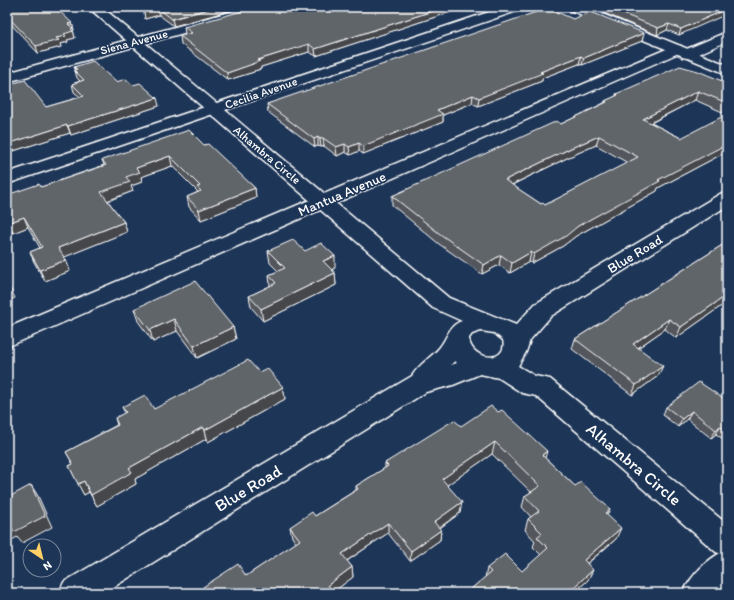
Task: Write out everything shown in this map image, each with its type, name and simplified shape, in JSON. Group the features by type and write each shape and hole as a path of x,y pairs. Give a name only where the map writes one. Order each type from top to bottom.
{"street":[{"name":"Alhambra Circle","path":"94,7 441,303 491,323 509,332 514,338 521,359 539,377 541,386 727,542"},
{"name":"Siena Avenue","path":"7,78 262,7"},
{"name":"Cecilia Avenue","path":"7,179 516,7"},
{"path":"574,7 727,70"},
{"name":"Mantua Avenue","path":"7,338 323,202 682,51 727,36"},
{"name":"Blue Road","path":"516,347 522,334 543,310 727,198"},
{"name":"Alhambra Circle","path":"441,303 459,336 461,353 473,362 507,371 531,386 541,386"},
{"name":"Blue Road","path":"491,323 528,312 543,310"},
{"path":"459,336 472,324 491,323"},
{"name":"Blue Road","path":"421,383 425,375 448,354 459,336"},
{"path":"485,365 507,361 513,356 516,347"},
{"name":"Blue Road","path":"75,593 421,383 433,383 463,369 485,365"},
{"path":"699,593 727,565"}],"building":[{"path":"7,7 55,7 72,23 68,24 73,28 71,29 73,31 64,34 66,36 56,38 59,40 36,46 7,16"},
{"path":"143,7 216,7 172,19 158,8 144,12"},
{"path":"257,7 445,7 315,49 309,44 258,60 260,61 227,73 180,36 192,33 184,27"},
{"path":"606,7 727,7 727,9 681,29 669,24 658,28"},
{"path":"548,8 573,19 591,12 644,33 584,58 581,56 540,72 543,73 479,98 473,95 437,110 443,114 363,146 359,143 349,147 345,144 336,147 323,138 320,139 318,137 314,139 267,104"},
{"path":"93,61 116,82 126,79 133,85 140,83 157,98 7,144 7,85 25,80 46,107 84,96 72,84 84,80 74,70 77,69 74,67"},
{"path":"680,66 698,71 727,83 727,103 698,91 643,119 681,138 727,114 727,144 658,180 660,181 578,226 566,236 534,254 531,252 512,263 501,255 484,265 440,234 392,196 557,121 561,124 607,102 605,101 618,95 616,94","holes":["599,136 638,157 545,205 543,203 541,204 505,180"]},
{"path":"189,130 204,145 208,144 255,188 199,210 187,197 201,191 197,187 200,186 170,156 136,168 140,172 126,177 130,182 101,192 124,222 58,248 66,260 40,270 30,252 42,247 24,217 8,223 7,195 39,184 41,187 106,165 102,160"},
{"path":"293,240 305,251 321,243 335,256 323,261 335,273 261,309 249,296 276,283 269,275 285,268 268,251"},
{"path":"727,242 727,295 681,327 669,319 633,344 663,366 636,385 575,339"},
{"path":"195,281 233,327 194,346 174,319 150,330 134,309"},
{"path":"7,282 11,290 7,291"},
{"path":"248,360 259,372 267,368 283,387 205,430 203,427 129,468 132,472 91,495 84,481 78,484 69,466 73,464 66,452 118,425 115,418 126,412 122,407 145,395 154,409"},
{"path":"699,382 727,401 727,431 720,426 716,430 692,411 682,419 666,407"},
{"path":"491,406 498,412 502,410 547,451 542,455 575,486 581,482 610,509 605,513 621,528 584,560 593,570 567,593 466,593 491,572 487,568 505,554 522,571 548,548 537,537 542,533 528,519 539,511 525,496 540,486 495,442 442,479 462,502 434,522 441,530 411,551 388,523 342,554 352,567 328,585 334,593 206,593 203,587 238,564 246,576 300,540 290,527 312,512 315,516 358,489 356,486 388,466 385,463 454,420 461,426"},
{"path":"31,485 45,516 14,532 11,526 7,528 7,498"}]}
